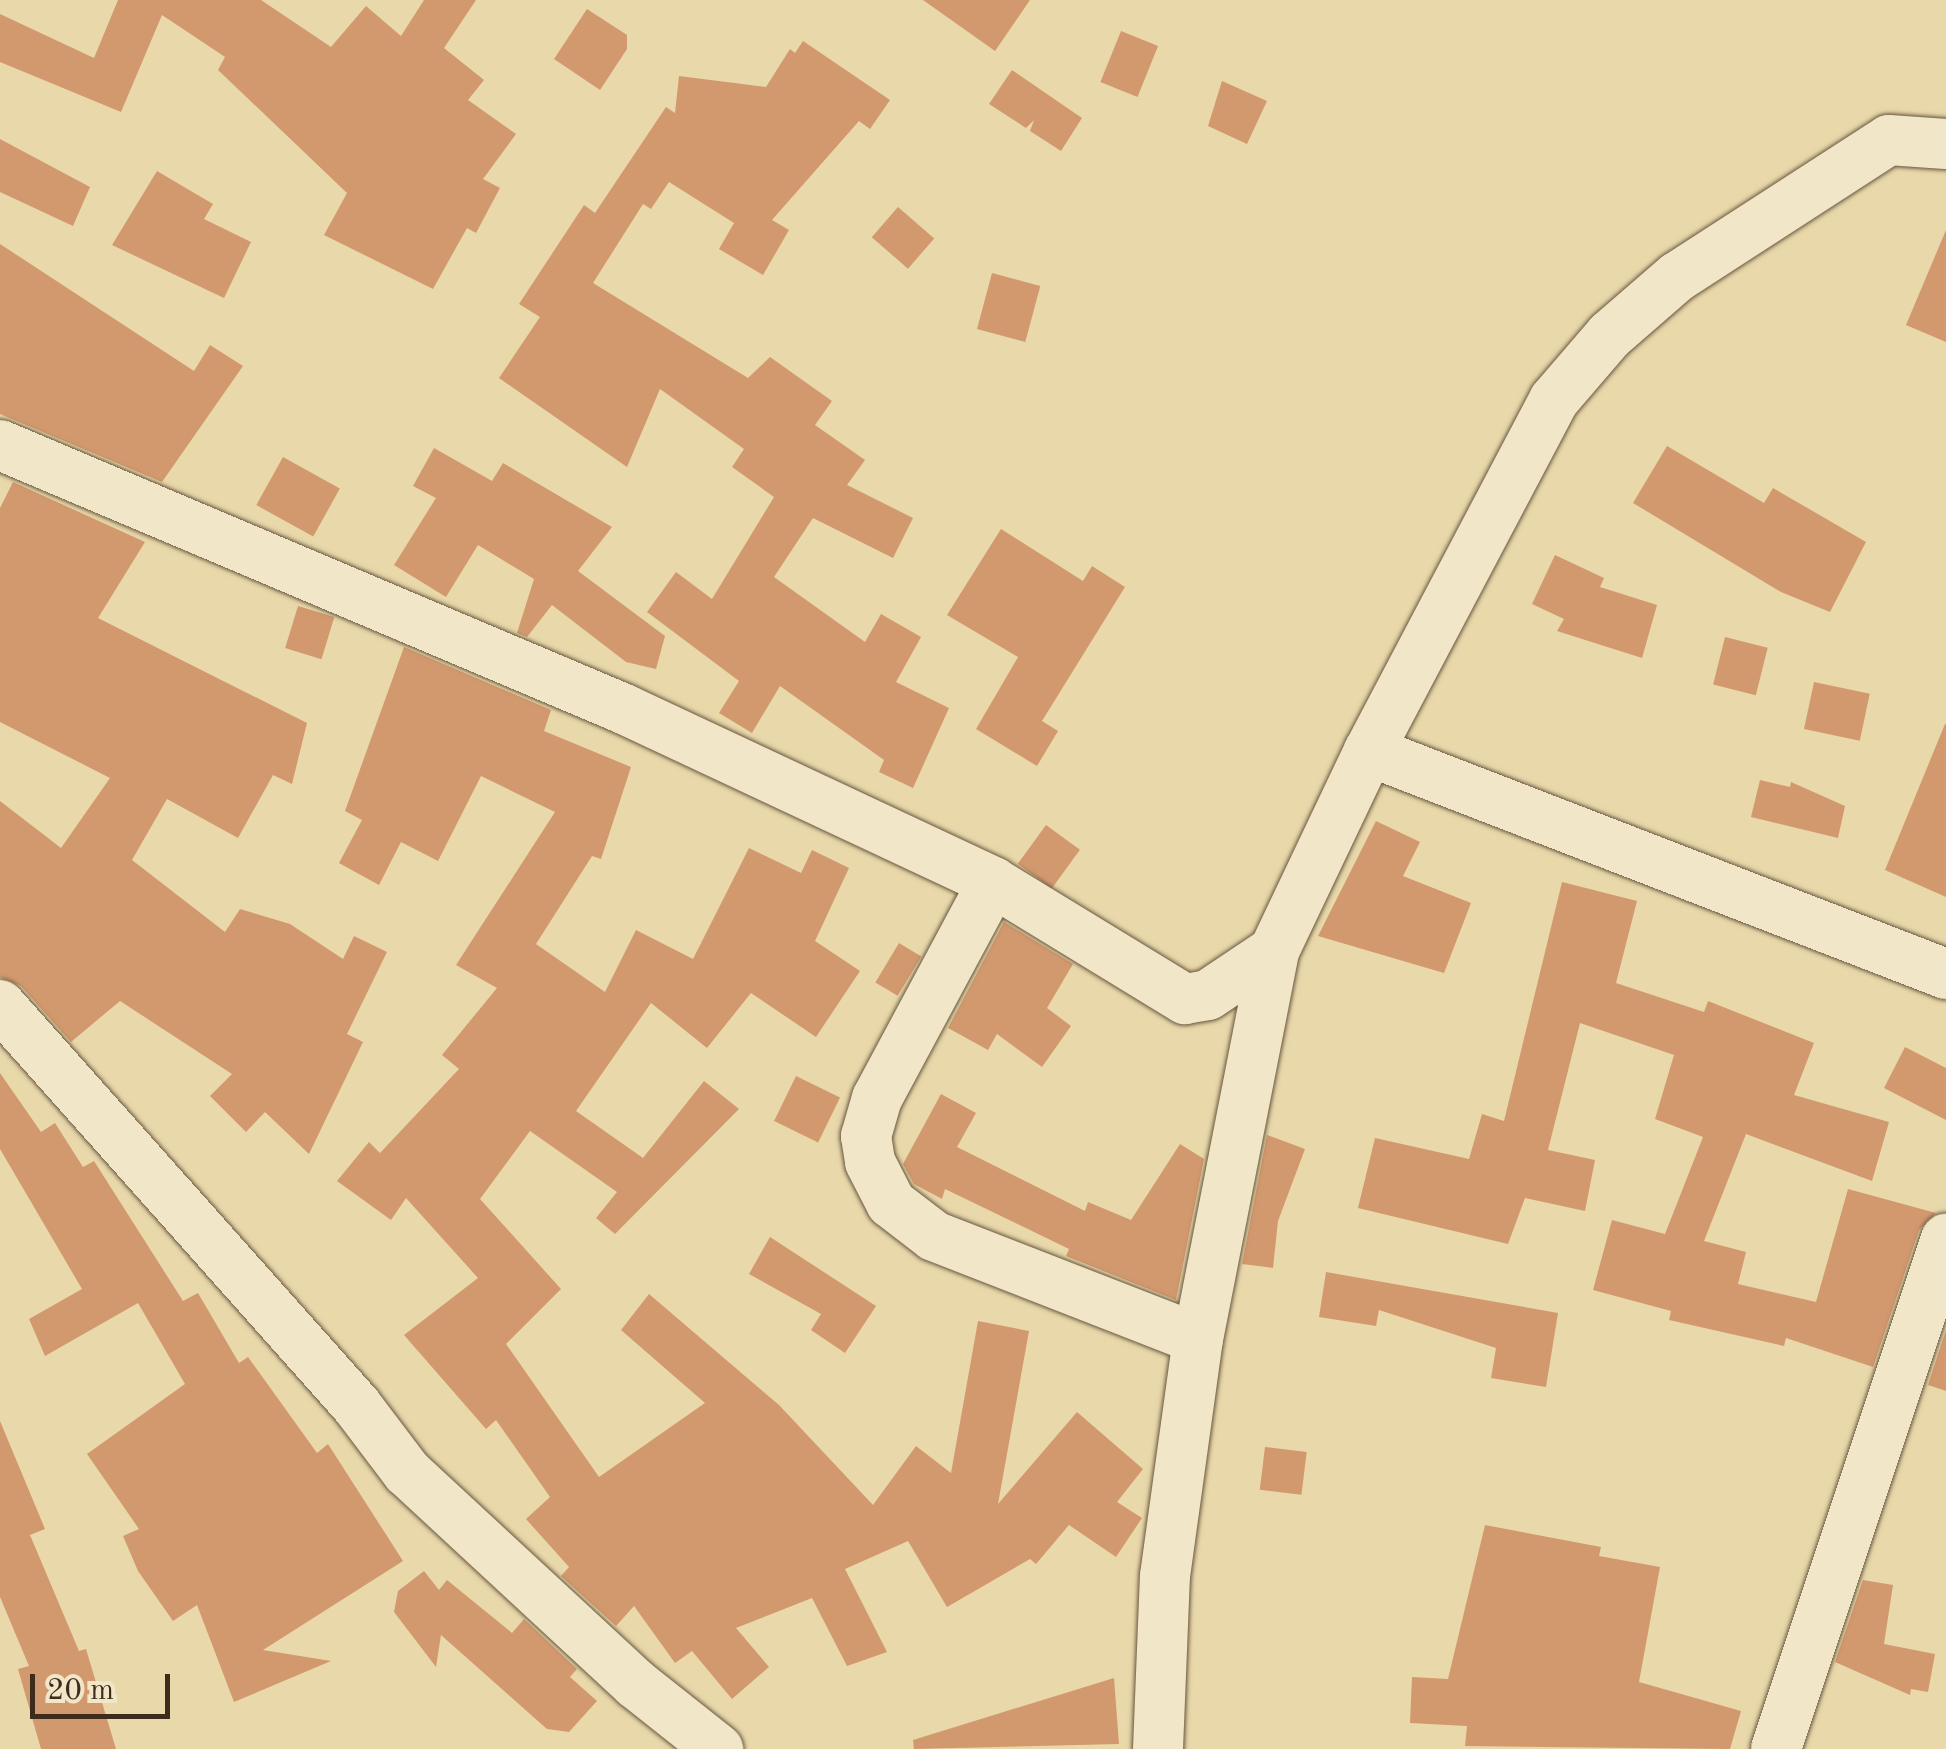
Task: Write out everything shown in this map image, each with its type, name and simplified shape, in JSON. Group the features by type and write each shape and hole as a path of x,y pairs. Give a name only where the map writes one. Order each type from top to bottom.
{"street":[{"path":"1158,1749 1165,1576 1198,1339 1274,952 1368,751 1554,400 1610,335 1677,277 1889,140 1946,144"},
{"path":"0,445 624,709 994,882 1186,998 1208,995 1274,952"},
{"path":"1368,751 1946,974"},
{"path":"994,882 877,1098 866,1136 870,1162 891,1203 934,1236 1198,1339"},
{"path":"0,1005 358,1406 407,1472 636,1684 718,1749"},
{"path":"1776,1749 1946,1239"}],"building":[{"path":"118,0 261,0 331,47 366,6 401,36 424,0 476,0 444,48 484,80 468,100 516,134 483,179 500,188 476,233 467,228 433,289 324,235 347,193 218,70 225,57 162,15 121,112 0,62 0,14 94,58"},
{"path":"923,0 1030,0 995,51"},
{"path":"587,9 627,35 627,49 600,90 554,59"},
{"path":"1121,31 1158,46 1137,97 1100,82"},
{"path":"803,41 890,100 870,129 859,121 772,220 789,230 763,275 719,249 734,223 669,182 651,209 643,204 593,283 748,378 770,357 832,401 815,425 865,460 847,485 913,518 893,558 813,518 774,577 865,642 881,614 921,637 896,682 949,708 913,788 879,772 884,760 780,686 752,733 719,713 739,681 647,612 676,572 712,599 774,497 732,467 744,449 660,389 627,467 499,378 540,317 519,304 584,205 595,213 666,107 675,113 679,76 766,87 790,49 795,53"},
{"path":"1012,70 1082,118 1061,151 1030,131 1034,120 1026,128 989,104"},
{"path":"1222,81 1267,101 1247,144 1208,126"},
{"path":"0,139 90,187 73,226 0,192"},
{"path":"157,171 213,204 204,219 251,242 224,298 112,245"},
{"path":"898,207 934,238 908,269 872,237"},
{"path":"1946,230 1946,342 1906,325"},
{"path":"0,244 194,371 210,345 243,366 162,482 0,414"},
{"path":"992,273 1040,286 1025,342 977,329"},
{"path":"1667,446 1764,503 1773,488 1866,542 1830,612 1781,592 1633,503"},
{"path":"434,448 492,481 503,463 612,527 578,571 665,636 656,669 626,662 552,605 527,637 517,633 534,579 478,545 446,597 394,565 436,498 413,486"},
{"path":"283,457 340,489 313,537 256,505"},
{"path":"13,482 145,542 98,618 307,723 292,784 273,775 238,838 167,799 132,860 225,932 240,909 290,924 343,959 354,936 387,952 347,1034 363,1042 309,1154 265,1112 246,1132 210,1096 232,1074 120,1001 71,1042 21,986 0,977 0,801 61,848 110,778 0,722 0,508"},
{"path":"1001,529 1083,581 1092,566 1125,587 1042,721 1058,731 1037,766 976,729 1018,657 947,615"},
{"path":"1555,555 1604,578 1600,587 1657,605 1642,658 1557,631 1564,619 1532,604"},
{"path":"298,606 334,617 321,659 285,648"},
{"path":"1725,637 1768,648 1756,695 1713,685"},
{"path":"404,647 551,710 544,731 631,767 601,859 592,856 536,944 605,992 636,930 693,959 749,848 801,873 812,850 849,868 815,941 860,971 816,1037 751,993 707,1048 651,1003 576,1111 643,1158 704,1081 739,1109 615,1234 596,1218 617,1192 530,1131 480,1199 561,1289 506,1344 599,1477 705,1403 621,1330 649,1294 779,1405 873,1505 916,1446 951,1473 978,1321 1029,1331 998,1504 1077,1412 1143,1469 1117,1502 1142,1518 1116,1557 1069,1525 1036,1564 1030,1559 947,1607 908,1541 845,1569 887,1652 847,1666 812,1598 736,1628 769,1667 732,1699 692,1651 675,1663 634,1606 616,1626 561,1576 569,1567 526,1519 550,1497 496,1420 486,1429 404,1335 478,1278 406,1198 391,1220 337,1181 369,1142 380,1153 459,1069 442,1055 497,988 456,965 555,812 481,776 438,861 401,842 379,885 339,863 362,820 345,811"},
{"path":"1814,682 1870,694 1860,741 1804,729"},
{"path":"1946,724 1946,897 1885,870"},
{"path":"1760,780 1790,787 1791,782 1845,806 1838,838 1751,817"},
{"path":"1376,821 1420,842 1403,876 1471,903 1444,973 1318,936"},
{"path":"1046,825 1080,850 1052,889 1018,864"},
{"path":"1562,882 1637,901 1616,983 1704,1012 1708,1001 1814,1043 1794,1095 1889,1122 1872,1181 1746,1134 1704,1241 1746,1252 1738,1284 1816,1302 1848,1189 1936,1213 1919,1230 1873,1367 1786,1338 1784,1346 1669,1320 1671,1311 1593,1290 1612,1220 1665,1234 1703,1137 1655,1119 1674,1055 1580,1023 1548,1150 1595,1160 1585,1211 1525,1198 1508,1244 1358,1208 1375,1138 1469,1159 1482,1114 1504,1121"},
{"path":"1004,922 1073,964 1047,1008 1071,1026 1042,1067 997,1034 988,1050 948,1028"},
{"path":"899,943 921,956 898,996 875,982"},
{"path":"1905,1047 1946,1068 1946,1120 1884,1088"},
{"path":"0,1073 41,1132 55,1123 83,1167 94,1161 183,1301 198,1293 239,1363 248,1357 317,1453 328,1444 403,1561 263,1650 331,1661 234,1702 197,1605 173,1621 138,1571 123,1536 139,1529 87,1454 185,1384 138,1303 45,1356 29,1319 82,1289 0,1149"},
{"path":"796,1076 840,1097 818,1142 774,1121"},
{"path":"941,1094 976,1113 957,1147 1085,1211 1088,1202 1131,1220 1180,1144 1204,1159 1176,1300 1066,1256 1069,1249 945,1189 942,1199 914,1184 903,1164"},
{"path":"1267,1135 1305,1149 1278,1221 1273,1268 1242,1264"},
{"path":"770,1237 876,1306 845,1353 811,1330 821,1314 749,1274"},
{"path":"1326,1272 1558,1313 1546,1387 1491,1378 1496,1348 1379,1310 1376,1326 1319,1317"},
{"path":"1946,1330 1946,1391 1928,1385"},
{"path":"0,1421 45,1529 30,1535 79,1651 86,1649 116,1749 41,1749 18,1669 29,1666 0,1597"},
{"path":"1265,1447 1307,1452 1301,1495 1260,1490"},
{"path":"1485,1525 1601,1547 1599,1556 1660,1567 1639,1682 1741,1711 1730,1749 1465,1746 1467,1726 1410,1723 1412,1677 1448,1679"},
{"path":"424,1571 439,1590 447,1580 512,1633 524,1619 577,1669 570,1677 597,1701 569,1732 547,1729 441,1635 436,1667 394,1612 398,1591"},
{"path":"1863,1580 1893,1585 1884,1644 1935,1654 1928,1692 1911,1689 1910,1695 1835,1662"},
{"path":"1114,1678 1119,1744 914,1749 913,1740"}]}
